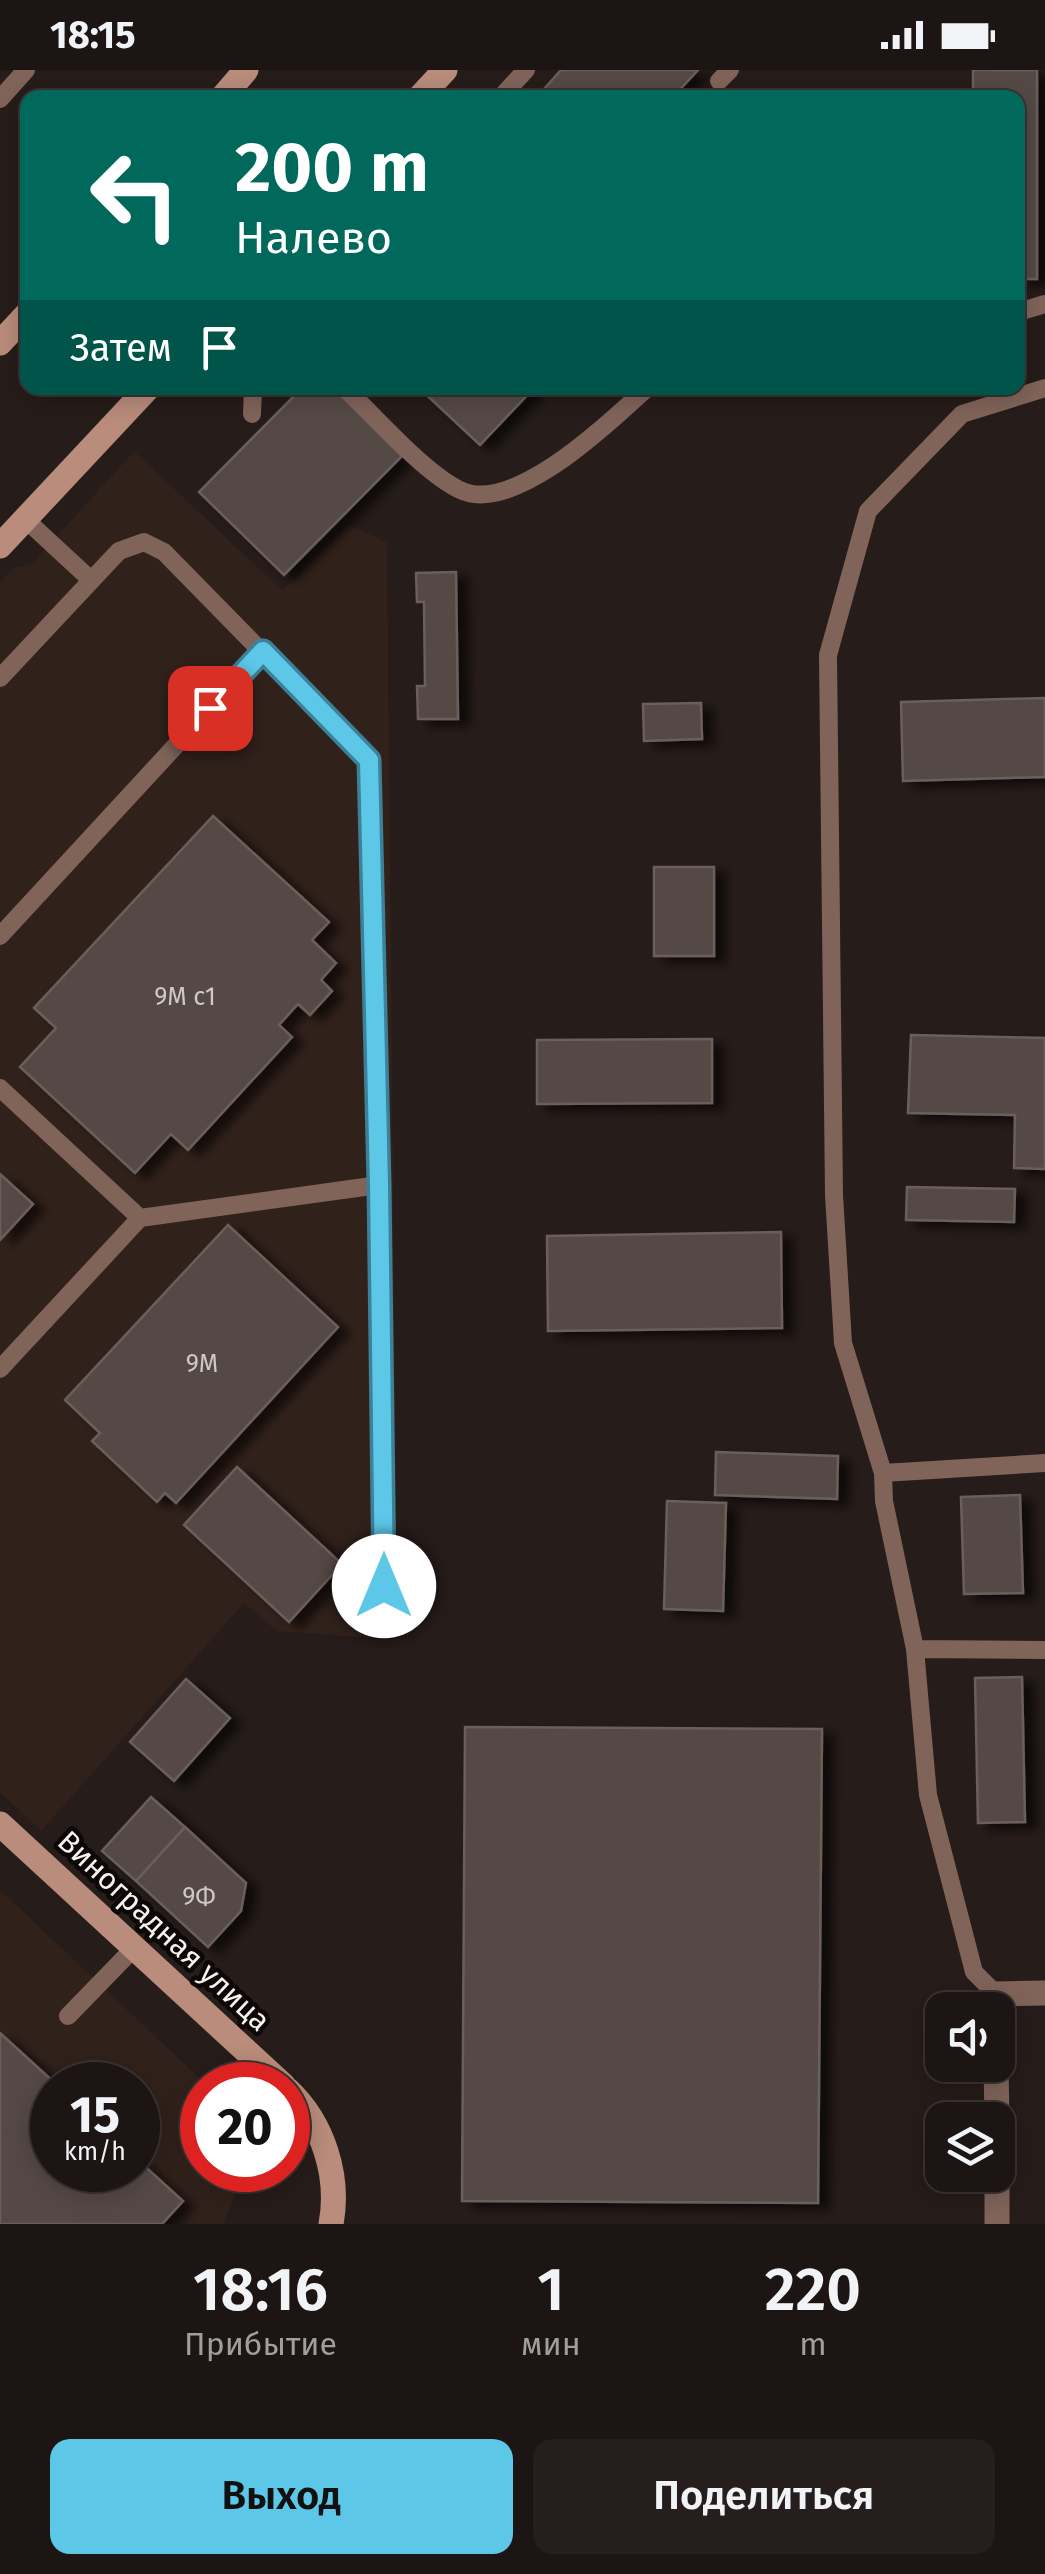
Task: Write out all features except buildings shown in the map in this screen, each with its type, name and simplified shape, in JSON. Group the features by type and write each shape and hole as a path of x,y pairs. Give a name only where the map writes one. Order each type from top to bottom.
{"street":[{"path":"229,90 246,70"},
{"path":"426,90 445,70"},
{"path":"0,343 20,322"},
{"path":"0,546 141,395"},
{"name":"Виноградная улица","path":"0,1824 258,2062"},
{"path":"1015,1999 1045,1993"},
{"name":"Виноградная улица","path":"310,2122 328,2148 334,2209 331,2224"},
{"path":"997,2192 997,2224"}],"lane":[{"path":"0,99 26,70"},
{"path":"507,90 526,70"},
{"path":"252,414 253,395"},
{"path":"352,395 458,490 489,496 508,492 592,438 638,395"},
{"path":"989,1992 974,1972 928,1795 915,1649 884,1501 883,1473 842,1343 834,1195 828,655 868,510 962,414 1023,395"},
{"path":"24,519 92,580"},
{"path":"0,678 118,551 144,542 164,552 369,760 384,1586"},
{"path":"0,936 263,651"},
{"path":"0,1088 140,1218"},
{"path":"0,1369 140,1218 379,1184"},
{"path":"883,1473 1045,1463"},
{"path":"915,1649 1045,1650"},
{"path":"68,2016 135,1947"}],"shaded area":[{"path":"134,451 283,591 349,525 387,542 397,1621 387,1639 277,1631 244,1603 41,1831 0,1792 0,582 13,568 33,563"},
{"path":"0,1890 183,2062 180,2192 236,2192 224,2224 0,2224"}],"route":[{"path":"210,708 263,651 369,760 384,1586"}]}
